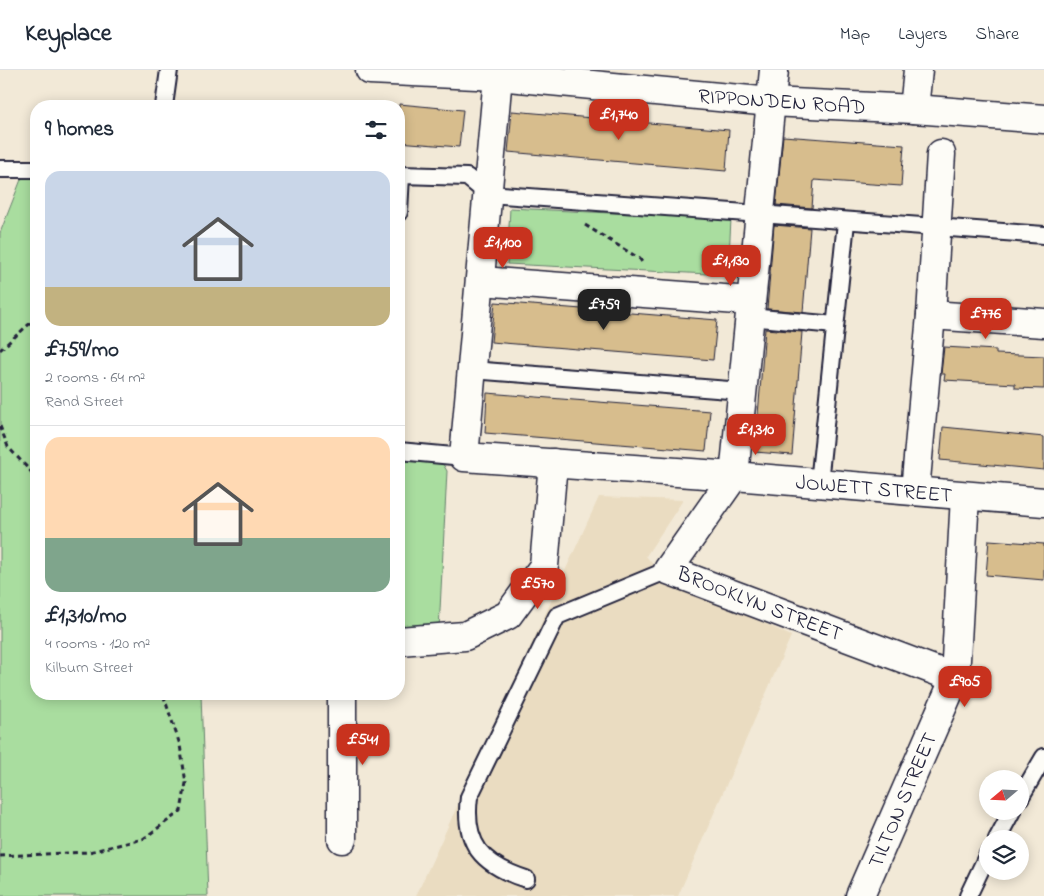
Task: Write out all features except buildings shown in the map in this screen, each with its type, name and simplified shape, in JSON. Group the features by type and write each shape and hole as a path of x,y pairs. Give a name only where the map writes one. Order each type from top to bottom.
{"street":[{"path":"734,476 774,70"},
{"path":"914,109 918,70"},
{"name":"RIPPONDEN ROAD","path":"385,71 498,76 771,102 914,109 1044,119"},
{"path":"464,457 498,76"},
{"path":"914,491 931,315 941,154"},
{"path":"481,281 660,294 750,309"},
{"path":"931,315 1044,323"},
{"name":"JOWETT STREET","path":"464,457 734,476 1044,502"},
{"path":"405,641 465,636 508,615 544,566 553,463"},
{"name":"BROOKLYN STREET","path":"734,476 668,570 955,678"},
{"name":"TILTON STREET","path":"860,896 955,678 965,496"},
{"path":"342,700 342,839"}],"lane":[{"path":"165,100 169,70"},
{"path":"0,169 30,169"},
{"path":"405,175 467,177 488,194 760,216 1044,235"},
{"path":"819,483 846,222"},
{"path":"750,309 835,325"},
{"path":"472,370 742,391"},
{"path":"405,452 464,457"},
{"path":"526,879 506,872 480,855 469,836 466,818 469,797 557,616 668,570"},
{"path":"1029,783 1044,757"},
{"path":"968,896 979,873"}],"path":[{"path":"581,224 640,259 660,294"},
{"path":"0,350 30,323"},
{"path":"0,426 8,447 30,471"},
{"path":"0,856 88,852 143,839 181,811 186,783 180,745 165,700"}],"shaded area":[{"path":"599,497 683,500 646,556 659,572 791,636 678,896 416,896"}],"green space":[{"path":"30,176 30,700 201,700 208,896 0,896 0,233 22,177"},
{"path":"510,208 731,219 728,275 507,264"},
{"path":"405,456 440,459 447,471 439,630 405,629"}]}
